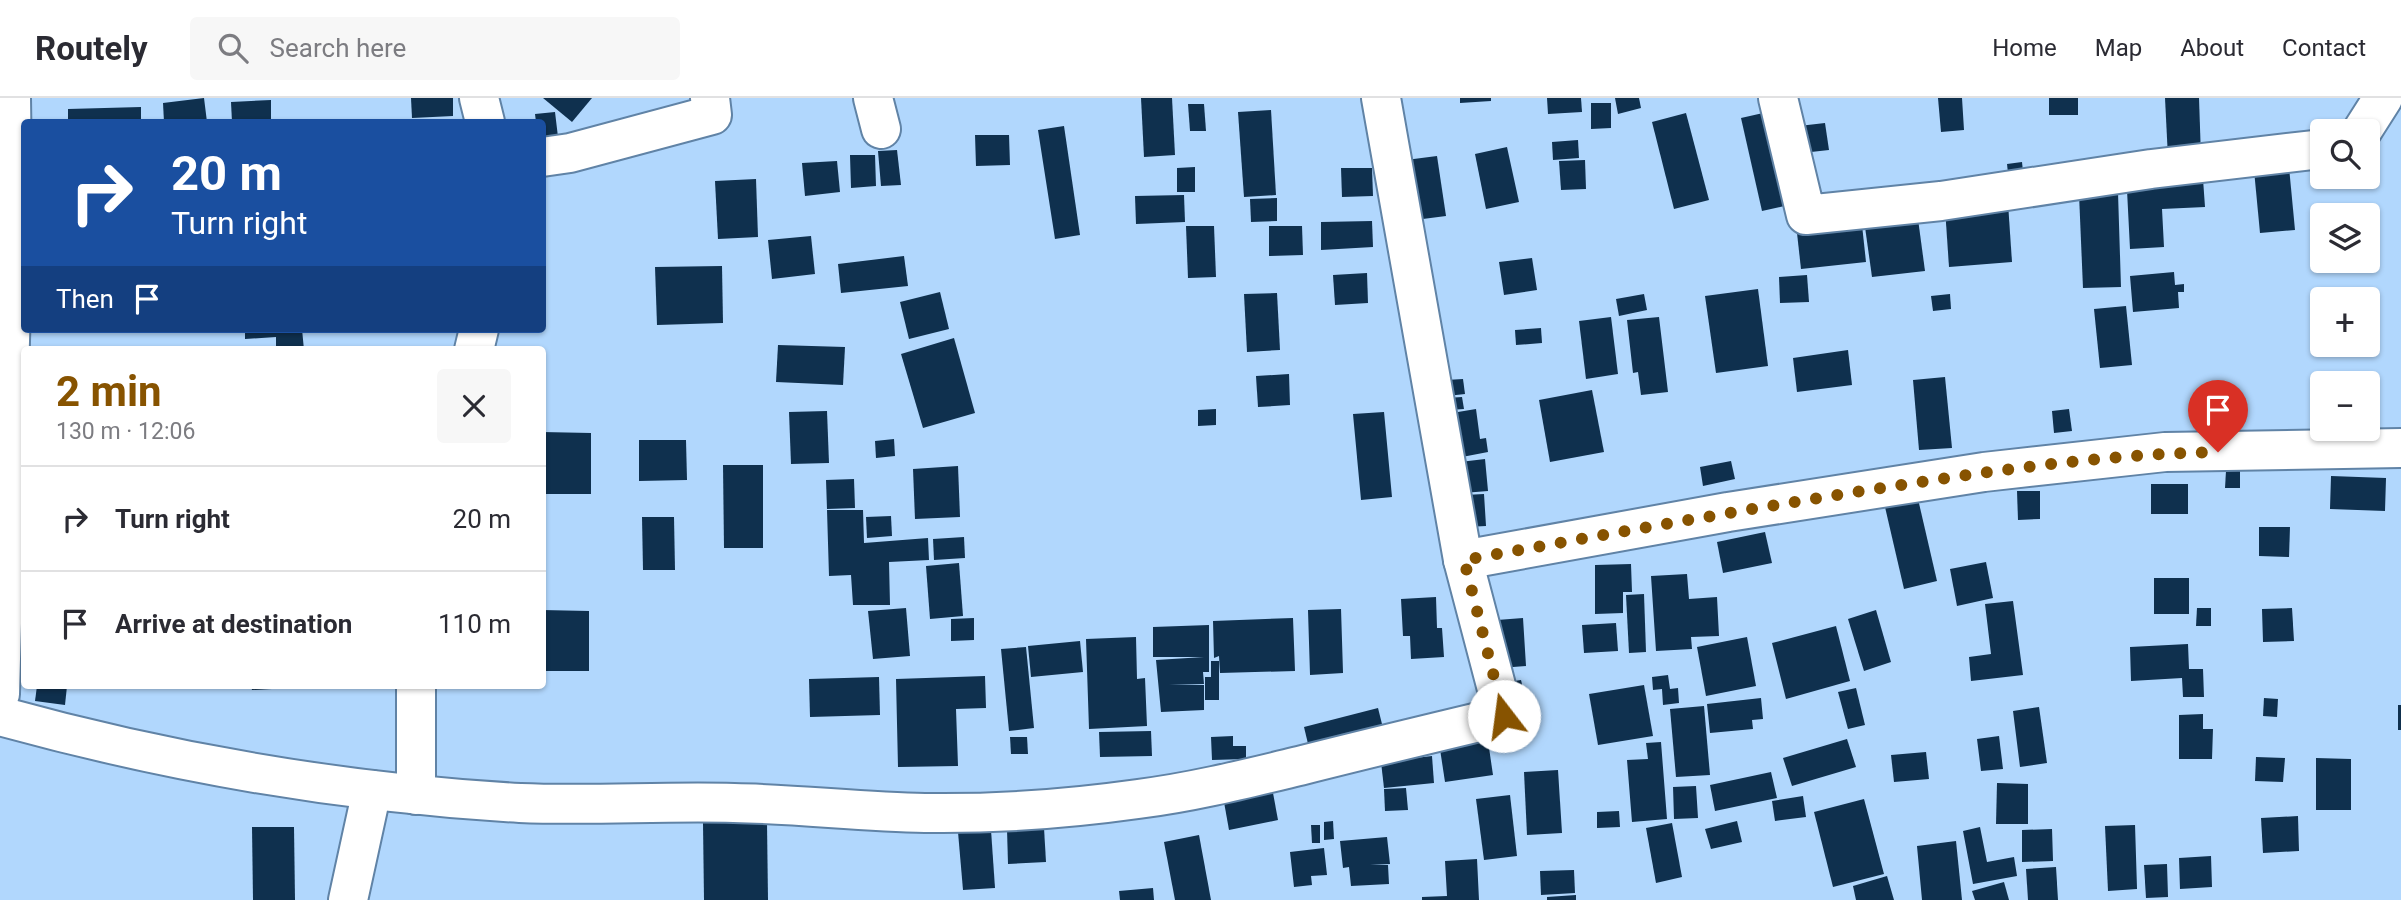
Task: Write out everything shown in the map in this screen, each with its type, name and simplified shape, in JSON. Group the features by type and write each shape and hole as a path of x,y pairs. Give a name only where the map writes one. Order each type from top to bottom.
{"street":[{"path":"0,694 10,98"},
{"path":"479,98 484,119"},
{"path":"546,156 570,153 712,116 710,98"},
{"path":"0,716 76,737 193,763 416,795 521,803 733,803 922,813 1020,813 1142,799 1246,779 1504,716 1464,560 1381,98"},
{"path":"1778,98 1805,215 1941,201 2151,169 2310,150"},
{"path":"2370,119 2383,98"},
{"path":"1464,560 1728,512 1984,472 2165,453 2401,448"},
{"path":"416,689 416,795"},
{"path":"348,900 372,790"}],"building":[{"path":"204,98 207,119 164,119 163,103"},
{"path":"411,98 453,98 453,116 412,118"},
{"path":"543,98 592,98 572,122"},
{"path":"1141,98 1172,98 1175,155 1144,157"},
{"path":"1460,98 1491,98 1491,101 1460,103"},
{"path":"1547,98 1581,98 1582,112 1548,114"},
{"path":"1615,98 1639,98 1641,108 1618,114"},
{"path":"1938,98 1962,98 1964,130 1941,132"},
{"path":"2049,98 2078,98 2078,115 2049,115"},
{"path":"2165,98 2199,98 2201,157 2168,158"},
{"path":"271,100 271,119 232,119 231,102"},
{"path":"1591,103 1611,103 1611,128 1591,129"},
{"path":"1188,104 1204,104 1206,131 1190,131"},
{"path":"141,107 141,119 68,119 68,109"},
{"path":"1271,110 1276,195 1244,197 1238,112"},
{"path":"1772,111 1793,204 1762,211 1741,118"},
{"path":"555,112 558,137 546,138 546,119 536,119 535,114"},
{"path":"1686,113 1709,200 1674,209 1652,122"},
{"path":"1825,123 1829,150 1802,153 1799,126"},
{"path":"1064,126 1080,235 1055,239 1038,130"},
{"path":"975,135 1009,135 1010,165 976,166"},
{"path":"1578,140 1579,158 1553,160 1552,142"},
{"path":"1507,147 1519,202 1486,209 1475,154"},
{"path":"897,150 901,185 881,186 878,151"},
{"path":"850,155 875,155 876,186 851,188"},
{"path":"1437,156 1446,216 1415,220 1406,160"},
{"path":"1585,160 1586,189 1561,190 1559,161"},
{"path":"837,161 840,192 805,196 802,163"},
{"path":"2022,162 2024,181 2009,182 2007,164"},
{"path":"1195,167 1195,192 1177,192 1177,168"},
{"path":"2289,167 2295,230 2260,233 2254,170"},
{"path":"1341,168 1372,168 1373,196 1342,197"},
{"path":"756,179 758,237 718,239 715,181"},
{"path":"2203,179 2205,207 2162,209 2164,247 2130,249 2127,190 2154,189 2153,181"},
{"path":"2118,193 2121,287 2083,288 2079,194"},
{"path":"1184,195 1185,222 1136,224 1135,196"},
{"path":"1277,198 1277,221 1251,222 1250,199"},
{"path":"2008,203 2012,262 1949,267 1945,208"},
{"path":"1918,219 1925,271 1872,277 1865,227"},
{"path":"1372,221 1373,247 1321,250 1321,222"},
{"path":"1862,225 1866,262 1801,269 1797,233"},
{"path":"1186,226 1214,226 1216,277 1188,278"},
{"path":"1269,226 1302,226 1303,255 1269,256"},
{"path":"811,236 815,274 772,279 768,240"},
{"path":"904,256 908,286 841,293 838,264"},
{"path":"1532,258 1537,290 1504,295 1499,262"},
{"path":"722,266 723,323 657,325 655,267"},
{"path":"2174,272 2175,285 2184,284 2184,292 2178,292 2179,308 2133,312 2130,276"},
{"path":"1367,273 1368,303 1335,305 1333,275"},
{"path":"1807,275 1809,302 1780,303 1779,277"},
{"path":"1758,289 1768,366 1716,373 1705,296"},
{"path":"940,292 949,329 909,339 900,302"},
{"path":"1277,293 1280,350 1247,352 1244,294"},
{"path":"1644,294 1647,310 1619,316 1616,299"},
{"path":"1950,294 1951,309 1933,311 1931,296"},
{"path":"2126,306 2132,365 2100,368 2094,309"},
{"path":"1611,317 1618,374 1586,379 1579,321"},
{"path":"1659,317 1668,392 1641,395 1638,372 1633,373 1627,320"},
{"path":"1541,328 1542,343 1516,345 1515,330"},
{"path":"245,333 302,333 304,346 276,346 276,337 245,339"},
{"path":"954,338 975,413 923,428 901,354"},
{"path":"778,345 845,347 843,385 776,382"},
{"path":"1848,350 1852,385 1797,392 1793,358"},
{"path":"1289,374 1290,405 1258,407 1256,376"},
{"path":"1945,377 1952,448 1919,450 1913,380"},
{"path":"1463,379 1465,394 1447,396 1446,380"},
{"path":"1592,390 1604,452 1550,462 1539,400"},
{"path":"1462,397 1464,409 1449,410 1447,398"},
{"path":"1216,409 1216,425 1198,426 1198,410"},
{"path":"1476,409 1480,439 1486,438 1488,452 1462,457 1452,413"},
{"path":"2069,409 2072,431 2054,433 2052,411"},
{"path":"827,411 829,463 791,464 789,412"},
{"path":"1384,412 1392,497 1361,500 1353,414"},
{"path":"546,432 591,433 591,494 546,494"},
{"path":"894,439 895,456 876,458 875,441"},
{"path":"639,440 686,440 687,480 639,481"},
{"path":"1485,459 1488,491 1463,493 1460,462"},
{"path":"1731,461 1735,479 1703,486 1700,467"},
{"path":"723,465 763,465 763,548 724,548"},
{"path":"958,466 960,517 915,519 913,469"},
{"path":"2226,471 2240,471 2240,488 2225,488"},
{"path":"2331,476 2386,478 2385,511 2330,509"},
{"path":"854,479 855,508 827,509 826,480"},
{"path":"2151,484 2188,484 2188,514 2151,514"},
{"path":"2017,491 2040,491 2040,519 2018,520"},
{"path":"1484,494 1486,526 1467,527 1465,495"},
{"path":"1918,499 1937,581 1904,589 1885,507"},
{"path":"827,510 863,510 864,543 928,538 929,560 889,562 890,605 853,605 851,575 829,576"},
{"path":"891,516 892,536 867,538 866,517"},
{"path":"642,517 674,517 675,570 643,570"},
{"path":"2259,527 2290,527 2289,557 2259,556"},
{"path":"1765,532 1772,563 1723,573 1717,542"},
{"path":"964,537 965,558 934,560 933,539"},
{"path":"1986,562 1993,598 1957,606 1950,569"},
{"path":"959,563 963,616 930,619 926,566"},
{"path":"1631,564 1632,592 1623,592 1623,613 1595,614 1595,565"},
{"path":"1687,574 1689,599 1717,597 1719,636 1691,637 1692,649 1656,651 1651,576"},
{"path":"2154,578 2189,578 2189,614 2154,614"},
{"path":"1644,594 1646,652 1629,653 1626,595"},
{"path":"1436,597 1437,628 1442,628 1444,657 1411,659 1410,636 1403,636 1401,599"},
{"path":"2013,601 2023,675 1971,681 1969,657 1991,654 1985,604"},
{"path":"906,608 910,656 873,659 868,611"},
{"path":"2197,608 2211,608 2211,626 2196,626"},
{"path":"2292,608 2294,641 2263,642 2262,609"},
{"path":"1341,609 1343,673 1310,675 1308,610"},
{"path":"546,610 589,611 589,671 546,671"},
{"path":"1876,610 1891,662 1864,671 1848,619"},
{"path":"974,618 974,640 951,641 951,619"},
{"path":"1293,618 1295,671 1220,673 1219,656 1214,658 1213,621"},
{"path":"1523,618 1526,666 1500,668 1497,620"},
{"path":"1616,623 1618,651 1584,653 1582,625"},
{"path":"1209,625 1209,672 1203,672 1204,684 1169,685 1204,685 1204,710 1161,712 1156,660 1204,657 1153,657 1153,627"},
{"path":"1836,626 1850,681 1786,699 1772,643"},
{"path":"1136,637 1137,679 1145,678 1147,726 1089,729 1086,639"},
{"path":"1747,637 1756,686 1706,696 1697,647"},
{"path":"1080,641 1083,672 1031,677 1028,646"},
{"path":"2188,644 2189,669 2203,669 2204,697 2183,697 2182,678 2131,681 2130,647"},
{"path":"1026,647 1034,728 1009,731 1001,649"},
{"path":"1211,661 1219,661 1219,700 1205,700 1205,677 1211,677"},
{"path":"1668,675 1670,689 1678,688 1679,703 1663,705 1662,689 1653,690 1652,677"},
{"path":"985,676 986,708 956,709 958,766 898,767 896,679"},
{"path":"879,677 880,715 810,717 809,679"},
{"path":"1521,680 1525,697 1510,699 1508,682"},
{"path":"1644,685 1653,736 1598,745 1589,694"},
{"path":"1856,688 1865,725 1848,729 1838,692"},
{"path":"37,689 67,689 65,705 35,701"},
{"path":"1761,698 1763,719 1752,720 1753,729 1710,733 1707,704"},
{"path":"2264,698 2278,699 2277,717 2263,716"},
{"path":"2398,705 2401,705 2401,730 2398,730"},
{"path":"1704,706 1710,775 1676,777 1670,709"},
{"path":"2039,707 2047,763 2020,767 2013,711"},
{"path":"1378,708 1383,728 1309,748 1304,727"},
{"path":"2203,714 2203,729 2213,729 2212,759 2179,759 2179,715"},
{"path":"1151,731 1152,756 1100,757 1099,732"},
{"path":"1233,736 1233,746 1246,746 1246,759 1212,760 1211,737"},
{"path":"1999,736 2003,769 1981,771 1977,739"},
{"path":"1010,737 1027,737 1028,754 1011,754"},
{"path":"1847,739 1856,767 1792,786 1783,758"},
{"path":"1488,741 1493,775 1445,782 1440,749"},
{"path":"1661,742 1667,819 1632,822 1627,760 1648,759 1646,743"},
{"path":"1926,752 1929,779 1894,782 1891,755"},
{"path":"1432,756 1434,783 1384,788 1381,762"},
{"path":"2256,757 2285,758 2283,782 2255,781"},
{"path":"2316,758 2351,759 2351,810 2316,810"},
{"path":"1558,770 1562,833 1527,835 1524,772"},
{"path":"1771,772 1777,798 1715,811 1710,785"},
{"path":"1997,783 2028,784 2028,824 1996,824"},
{"path":"1696,786 1698,818 1674,819 1673,787"},
{"path":"1406,788 1408,810 1385,811 1384,789"},
{"path":"1273,793 1278,820 1229,830 1224,802"},
{"path":"1510,795 1517,856 1484,860 1476,799"},
{"path":"1803,796 1806,817 1775,821 1772,801"},
{"path":"1864,799 1884,874 1833,887 1814,812"},
{"path":"1619,811 1620,827 1597,828 1597,812"},
{"path":"2298,816 2299,851 2263,853 2261,818"},
{"path":"1333,821 1334,839 1324,840 1324,822"},
{"path":"1737,821 1742,842 1711,849 1705,829"},
{"path":"703,823 767,823 768,900 704,900"},
{"path":"1672,823 1682,877 1656,883 1646,828"},
{"path":"1311,825 1320,825 1320,843 1312,843"},
{"path":"2135,825 2137,889 2108,891 2105,826"},
{"path":"252,827 294,827 295,900 253,900"},
{"path":"1980,827 1987,862 2014,857 2017,876 1973,884 1963,831"},
{"path":"1044,828 1046,862 1008,864 1007,829"},
{"path":"2052,829 2053,861 2022,862 2022,830"},
{"path":"991,830 995,888 963,890 958,832"},
{"path":"1199,835 1211,900 1175,900 1164,842"},
{"path":"1387,837 1390,864 1370,865 1388,865 1389,884 1351,886 1349,867 1343,868 1340,841"},
{"path":"1956,841 1962,900 1922,900 1917,846"},
{"path":"1324,848 1327,875 1311,876 1312,885 1294,887 1290,852"},
{"path":"2211,856 2212,887 2180,889 2179,858"},
{"path":"1477,859 1479,900 1422,900 1422,897 1447,896 1445,861"},
{"path":"2167,864 2168,897 2146,898 2144,865"},
{"path":"2056,867 2058,900 2028,900 2026,869"},
{"path":"1574,870 1575,893 1541,895 1540,871"},
{"path":"1887,876 1894,900 1856,900 1853,886"},
{"path":"2004,882 2009,900 1975,900 1972,891"},
{"path":"1153,888 1154,900 1120,900 1119,891"},
{"path":"1576,895 1576,900 1547,900 1547,897"}],"route":[{"path":"1504,716 1464,560 1728,512 1984,472 2165,453 2218,452"}]}
